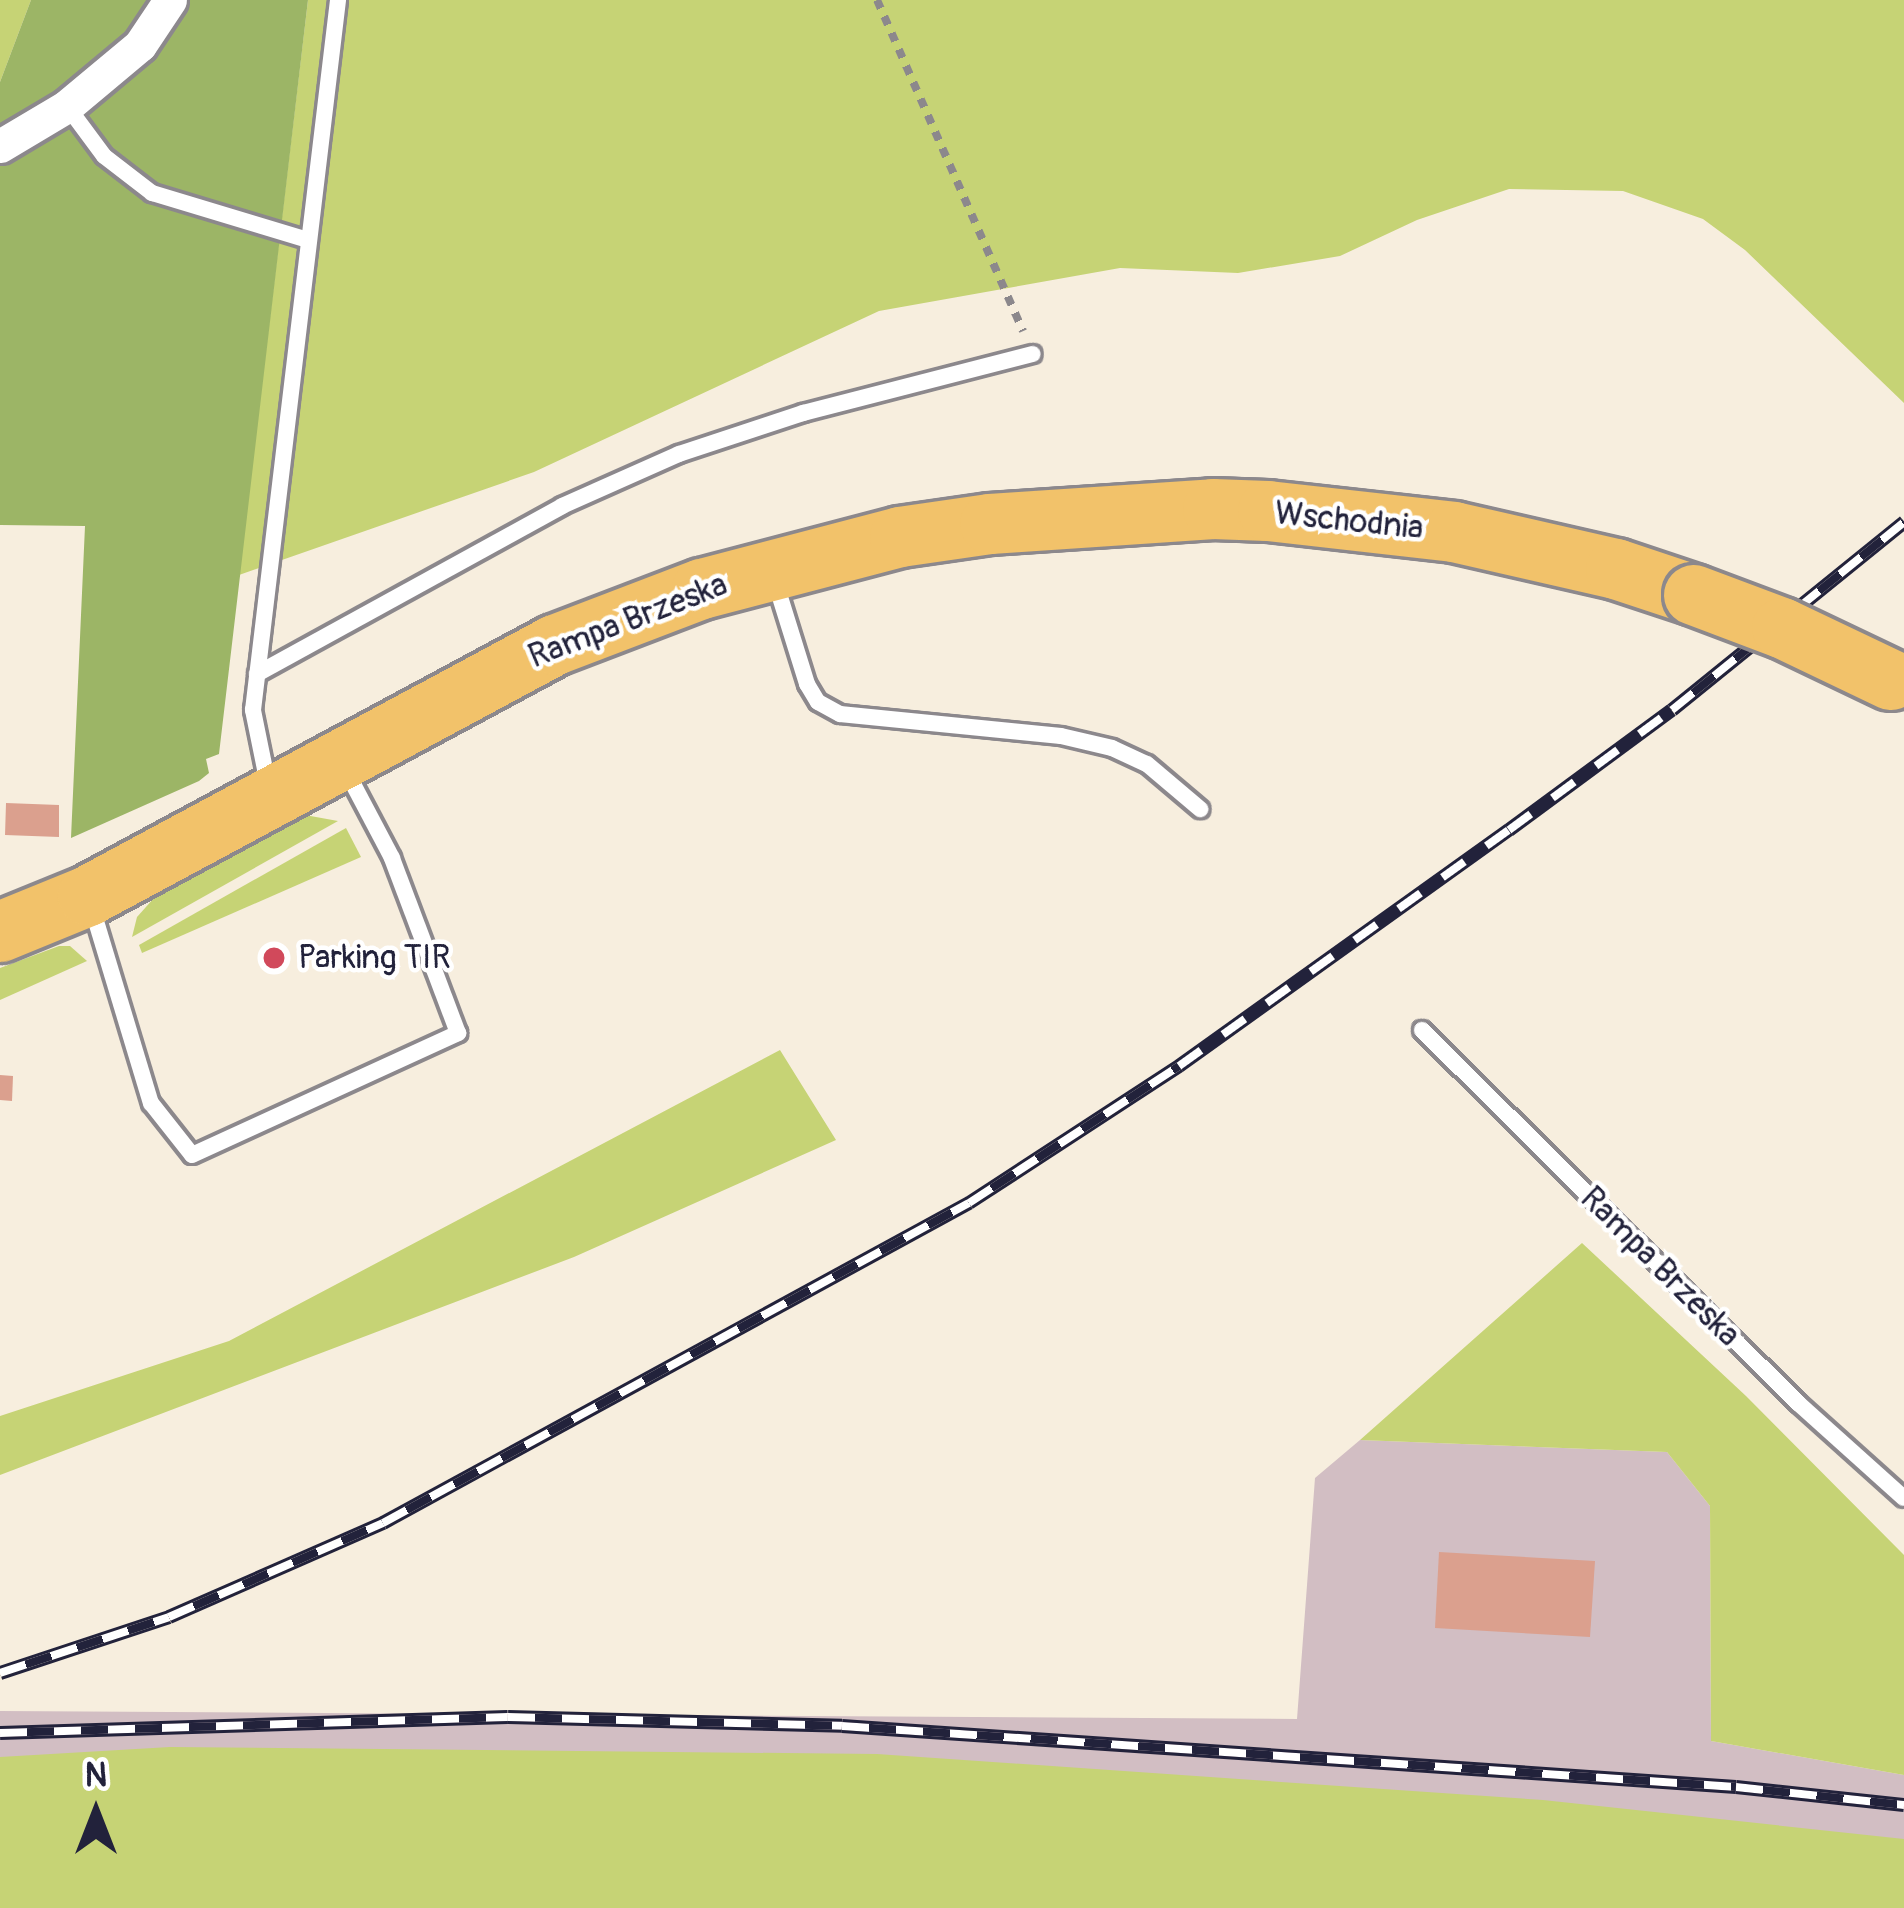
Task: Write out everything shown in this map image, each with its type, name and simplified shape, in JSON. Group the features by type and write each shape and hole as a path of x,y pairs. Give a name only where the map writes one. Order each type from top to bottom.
{"highway":[{"name":"Wschodnia","path":"771,568 900,537 990,524 1213,509 1454,532 1616,569 1694,595 1782,628 1898,684"},
{"name":"Rampa Brzeska","path":"0,932 88,896 555,645 771,568"}],"street":[{"path":"0,146 67,106 140,44 170,0"}],"lane":[{"path":"272,798 253,710 338,0"},
{"path":"67,106 104,156 152,193 308,241"},
{"path":"257,674 562,506 679,454 803,413 1033,354"},
{"name":"Rampa Brzeska","path":"771,568 807,684 818,702 840,714 1061,736 1112,748 1147,764 1200,809"},
{"path":"88,896 151,1103 192,1155 458,1033 392,858 339,758"},
{"name":"Rampa Brzeska","path":"1422,1030 1798,1403 1904,1498"}],"path":[{"path":"877,0 1033,354"}],"shaded area":[{"path":"1360,1440 1667,1452 1710,1506 1711,1741 1904,1775 1904,1908 0,1908 0,1711 1297,1719 1315,1478"}],"green space":[{"path":"0,0 31,0 0,82"},
{"path":"31,0 308,0 219,754 206,759 209,773 199,781 71,838 85,526 0,525 0,82"},
{"path":"308,0 1904,0 1904,403 1745,250 1703,219 1623,191 1509,189 1417,220 1340,256 1238,273 1120,268 879,311 534,472 239,575"},
{"path":"294,813 338,821 132,937 137,917 154,898"},
{"path":"346,828 361,857 142,953 139,945"},
{"path":"70,946 87,961 0,1000 0,968"},
{"path":"780,1050 836,1140 574,1257 0,1475 0,1416 229,1341"},
{"path":"1582,1243 1746,1396 1904,1555 1904,1775 1711,1741 1710,1506 1667,1452 1360,1440"},
{"path":"170,1747 877,1754 1543,1800 1904,1839 1904,1908 0,1908 0,1757"}],"building":[{"path":"6,803 59,805 59,837 5,835"},
{"path":"0,1075 13,1076 12,1101 0,1100"},
{"path":"1439,1552 1595,1561 1590,1637 1435,1628"}],"railway":[{"path":"0,1673 169,1617 383,1523 969,1203 1179,1066 1509,830 1672,710 1904,522"},
{"path":"0,1733 508,1717 842,1726 1736,1787 1904,1805"}],"place":[{"name":"Parking TIR","path":"274,958"}]}
